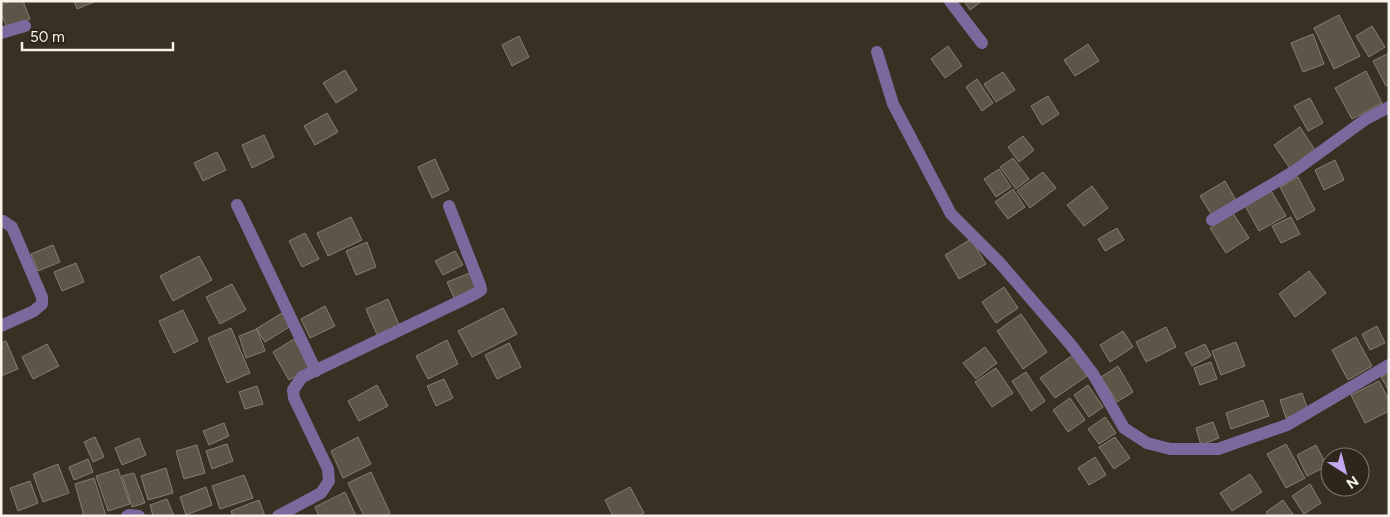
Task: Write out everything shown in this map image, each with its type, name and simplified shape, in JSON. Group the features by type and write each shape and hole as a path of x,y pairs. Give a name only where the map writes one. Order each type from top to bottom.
{"street":[{"path":"950,1 982,43"},
{"path":"1,33 25,26"},
{"path":"877,52 893,104 951,214 999,262 1071,345 1093,374 1124,428 1146,442 1170,449 1218,449 1287,425 1389,365"},
{"path":"1212,220 1293,172 1366,119 1389,106"},
{"path":"237,205 316,370"},
{"path":"278,516 321,493 330,482 328,469 294,398 293,390 302,378 481,290 448,206"},
{"path":"1,221 12,226 42,297 42,304 34,311 1,326"},
{"path":"127,516 139,516"}],"building":[{"path":"10,1 23,1 30,19 7,28 1,13 1,5"},
{"path":"74,1 94,1 94,2 77,9"},
{"path":"964,1 982,1 970,10"},
{"path":"1339,15 1360,56 1334,69 1314,28"},
{"path":"1372,26 1385,47 1369,57 1356,36"},
{"path":"1313,34 1324,64 1303,72 1291,43"},
{"path":"519,36 529,57 512,66 502,45"},
{"path":"1088,44 1099,61 1075,76 1064,60"},
{"path":"948,46 962,66 945,78 931,59"},
{"path":"1389,53 1389,85 1386,86 1373,61"},
{"path":"345,70 357,90 336,103 323,83"},
{"path":"1366,71 1382,103 1352,119 1335,88"},
{"path":"1003,72 1015,90 996,102 984,84"},
{"path":"977,79 993,103 982,111 966,87"},
{"path":"1048,96 1059,114 1042,125 1031,106"},
{"path":"1310,98 1323,123 1308,131 1294,106"},
{"path":"327,113 338,132 315,145 304,126"},
{"path":"1300,127 1317,153 1291,170 1274,145"},
{"path":"264,135 274,157 252,168 242,145"},
{"path":"1023,136 1034,150 1019,162 1008,147"},
{"path":"217,152 226,170 203,181 194,163"},
{"path":"1013,158 1029,179 1016,189 1000,167"},
{"path":"435,159 449,190 432,198 418,167"},
{"path":"1335,160 1344,180 1324,190 1315,170"},
{"path":"999,169 1011,187 996,197 984,179"},
{"path":"1043,172 1056,188 1030,208 1017,191"},
{"path":"1298,177 1315,210 1297,220 1280,187"},
{"path":"1225,181 1237,202 1213,217 1200,196"},
{"path":"1092,186 1108,208 1084,226 1067,205"},
{"path":"1013,189 1025,207 1008,219 995,202"},
{"path":"1270,189 1286,216 1259,231 1244,204"},
{"path":"1233,213 1249,238 1226,253 1210,228"},
{"path":"351,217 362,240 328,256 317,233"},
{"path":"1291,217 1300,234 1281,243 1272,226"},
{"path":"1117,228 1124,240 1105,251 1098,239"},
{"path":"305,233 319,259 302,267 289,241"},
{"path":"971,239 986,264 959,279 945,255"},
{"path":"367,242 376,267 356,275 346,251"},
{"path":"53,245 60,262 38,271 31,254"},
{"path":"455,251 463,265 443,275 435,261"},
{"path":"199,256 212,280 173,301 160,276"},
{"path":"76,263 84,282 62,291 54,272"},
{"path":"1309,271 1326,293 1295,317 1279,294"},
{"path":"470,273 477,289 454,298 447,282"},
{"path":"232,284 246,310 220,324 206,297"},
{"path":"1004,287 1018,308 996,323 982,302"},
{"path":"388,299 400,327 378,337 366,309"},
{"path":"325,306 335,326 310,338 301,319"},
{"path":"503,308 517,334 472,357 458,331"},
{"path":"183,310 198,341 174,353 159,321"},
{"path":"282,313 291,326 265,342 256,329"},
{"path":"1021,314 1047,352 1023,369 997,331"},
{"path":"1377,326 1385,343 1370,350 1362,334"},
{"path":"1166,327 1176,347 1146,362 1136,342"},
{"path":"231,328 250,373 227,383 208,338"},
{"path":"257,329 265,351 246,358 239,336"},
{"path":"1123,331 1133,347 1110,362 1100,345"},
{"path":"1356,337 1372,366 1348,380 1332,350"},
{"path":"294,339 310,368 289,380 273,352"},
{"path":"447,340 458,364 428,379 416,356"},
{"path":"6,341 18,369 1,376 1,343"},
{"path":"1236,342 1245,366 1221,375 1212,351"},
{"path":"509,343 521,367 497,379 485,355"},
{"path":"47,344 59,366 33,379 22,357"},
{"path":"1205,344 1211,356 1192,366 1185,353"},
{"path":"985,347 997,363 976,379 963,363"},
{"path":"1073,355 1087,376 1055,398 1040,378"},
{"path":"1211,362 1217,379 1200,385 1194,368"},
{"path":"1118,366 1133,392 1117,402 1101,377"},
{"path":"996,368 1013,393 992,407 975,382"},
{"path":"1026,372 1045,401 1031,411 1012,381"},
{"path":"1389,373 1389,391 1381,377"},
{"path":"444,379 453,398 436,406 427,386"},
{"path":"1379,381 1389,400 1389,411 1365,423 1351,395"},
{"path":"377,385 388,406 359,421 348,401"},
{"path":"1088,385 1103,407 1089,417 1074,395"},
{"path":"257,386 263,404 245,409 239,392"},
{"path":"1302,393 1308,410 1286,418 1280,400"},
{"path":"1070,398 1085,420 1068,432 1053,410"},
{"path":"1263,400 1269,416 1231,429 1226,413"},
{"path":"1105,417 1116,433 1099,444 1088,429"},
{"path":"1213,422 1219,438 1201,445 1196,428"},
{"path":"224,423 229,436 209,445 203,431"},
{"path":"95,437 104,457 93,462 84,442"},
{"path":"358,437 371,464 343,478 331,451"},
{"path":"1115,437 1130,458 1114,469 1099,447"},
{"path":"139,438 146,455 122,465 115,448"},
{"path":"227,444 233,461 212,469 206,451"},
{"path":"1286,444 1305,478 1286,488 1267,454"},
{"path":"197,445 205,473 184,479 176,451"},
{"path":"1316,445 1320,453 1320,470 1307,476 1297,455"},
{"path":"1095,457 1106,475 1089,485 1078,468"},
{"path":"88,459 93,472 74,480 69,467"},
{"path":"58,464 69,493 43,502 33,474"},
{"path":"166,468 173,493 148,500 141,476"},
{"path":"118,469 130,504 108,511 96,476"},
{"path":"371,472 390,513 385,516 364,516 348,483"},
{"path":"134,473 145,503 132,507 122,476"},
{"path":"1250,474 1262,492 1232,511 1220,493"},
{"path":"244,475 253,498 220,509 212,486"},
{"path":"94,478 106,516 84,516 75,484"},
{"path":"30,481 38,503 18,511 10,488"},
{"path":"1310,484 1321,503 1304,514 1292,496"},
{"path":"206,487 212,505 186,515 180,497"},
{"path":"630,487 644,513 639,516 613,516 605,500"},
{"path":"345,492 356,516 319,516 315,507"},
{"path":"167,499 174,516 153,516 150,505"},
{"path":"259,500 265,516 233,516 231,511"},
{"path":"1283,500 1294,516 1269,516 1266,512"}]}
